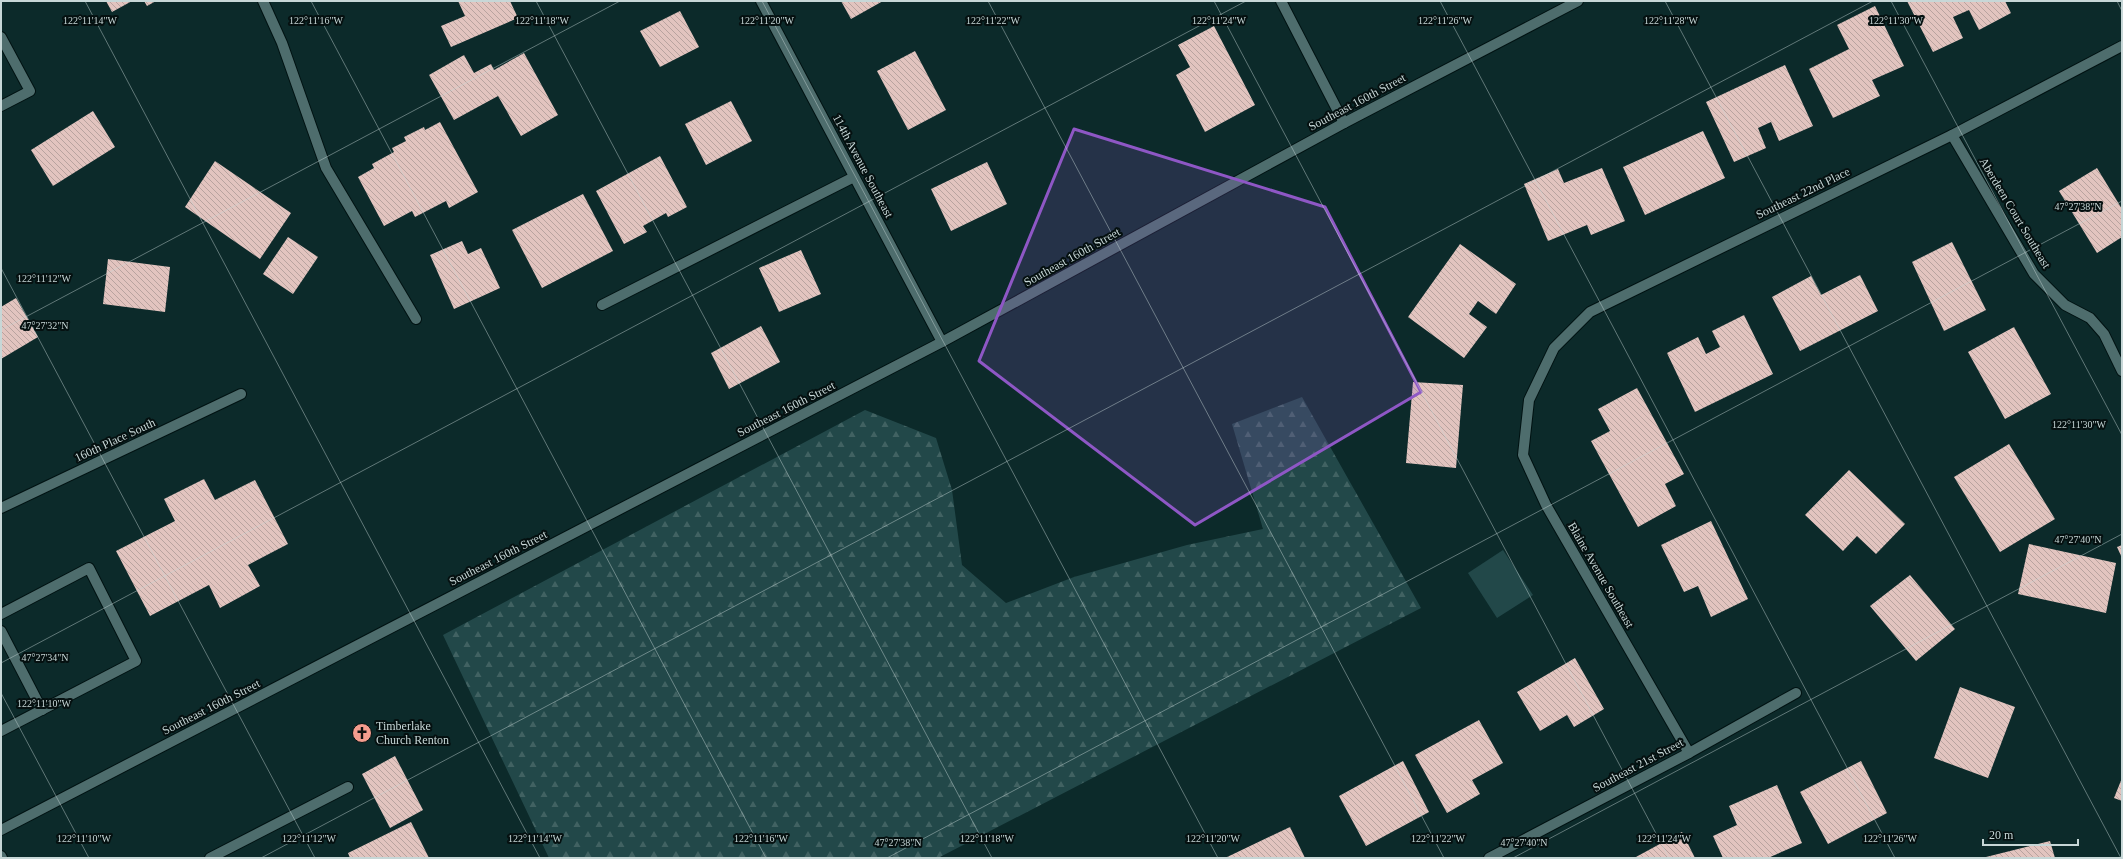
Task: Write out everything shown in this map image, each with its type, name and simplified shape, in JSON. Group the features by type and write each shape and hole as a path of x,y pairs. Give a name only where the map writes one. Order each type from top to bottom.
{"street":[{"path":"263,1 282,42 326,168 416,319"},
{"name":"114th Avenue Southeast","path":"760,1 942,342"},
{"path":"1282,1 1344,123"},
{"name":"Southeast 160th Street","path":"1,830 942,342 1344,123 1578,1"},
{"path":"1,37 30,91 1,106"},
{"name":"Southeast 22nd Place","path":"1529,400 1554,348 1590,312 1952,135 2122,46"},
{"name":"Aberdeen Court Southeast","path":"1952,135 2034,274 2064,305 2090,318 2104,334 2122,371"},
{"path":"602,305 854,176"},
{"name":"160th Place South","path":"1,508 241,394"},
{"name":"Blaine Avenue Southeast","path":"1529,400 1523,455 1546,505 1688,753"},
{"path":"1,614 89,568 136,661 1,731"},
{"path":"1,631 42,710"},
{"name":"Southeast 21st Street","path":"1489,858 1688,753 1796,693"},
{"path":"210,858 348,787"}],"highlighted area":[{"path":"1074,129 1325,207 1421,392 1195,525 979,361"}],"green space":[{"path":"1302,397 1421,608 938,858 549,858 443,635 865,410 936,438 952,490 962,565 1006,603 1074,577 1187,545 1263,529 1232,424"},
{"path":"1503,550 1533,595 1497,618 1468,573"}],"building":[{"path":"106,1 132,1 112,12"},
{"path":"144,1 156,1 147,6"},
{"path":"458,1 510,1 518,18 451,47 441,26 465,16"},
{"path":"841,1 883,1 851,19"},
{"path":"1907,1 2005,1 2011,13 1979,30 1969,10 1953,17 1963,38 1933,52"},
{"path":"1875,6 1904,66 1872,80 1880,96 1833,118 1809,69 1849,49 1837,25"},
{"path":"680,11 699,47 660,67 640,31"},
{"path":"1214,26 1255,105 1205,132 1176,75 1190,67 1178,45"},
{"path":"915,51 946,110 908,130 877,71"},
{"path":"524,53 558,115 521,136 498,96 454,120 429,75 464,55 474,73 491,64 494,70"},
{"path":"1785,65 1813,126 1779,141 1771,122 1758,128 1766,148 1734,162 1706,102"},
{"path":"731,101 752,141 706,165 685,124"},
{"path":"93,111 115,147 53,186 31,150"},
{"path":"440,122 478,192 449,208 446,201 415,217 412,211 384,226 358,177 374,168 372,164 394,152 392,148 406,141 404,137 424,127 425,130"},
{"path":"1703,131 1725,178 1645,215 1623,167"},
{"path":"660,156 687,207 668,217 666,213 643,226 647,232 624,244 596,191"},
{"path":"215,161 291,213 260,259 185,207"},
{"path":"987,162 1007,204 951,231 931,189"},
{"path":"1602,168 1625,221 1591,235 1587,225 1548,241 1524,184 1558,169 1564,183"},
{"path":"2097,168 2122,209 2122,237 2097,253 2059,191"},
{"path":"583,194 613,251 542,288 512,230"},
{"path":"288,237 318,257 293,294 263,274"},
{"path":"462,241 468,254 481,248 500,288 454,309 430,255"},
{"path":"1952,242 1986,310 1944,331 1912,262"},
{"path":"1460,244 1516,284 1496,314 1478,301 1469,314 1487,327 1464,358 1408,317"},
{"path":"801,250 821,294 779,312 759,268"},
{"path":"108,259 170,267 165,312 103,304"},
{"path":"1860,275 1878,311 1800,351 1772,297 1811,276 1821,295"},
{"path":"16,298 38,337 1,359 1,307"},
{"path":"1744,315 1773,374 1695,412 1667,353 1698,337 1706,354 1720,347 1712,331"},
{"path":"761,326 780,362 729,389 711,353"},
{"path":"2014,327 2051,394 2005,419 1968,352"},
{"path":"1413,382 1463,385 1456,468 1406,463"},
{"path":"1637,388 1684,474 1665,484 1676,506 1638,527 1591,441 1610,431 1598,409"},
{"path":"2009,444 2055,519 2000,552 1954,477"},
{"path":"1849,470 1905,524 1876,554 1857,536 1843,551 1805,515"},
{"path":"204,479 215,500 255,480 288,544 248,565 260,586 220,608 209,585 150,616 116,551 175,521 164,499"},
{"path":"1711,521 1748,599 1711,617 1698,586 1684,592 1661,545"},
{"path":"2029,544 2116,563 2106,613 2018,594"},
{"path":"2122,545 2122,558 2117,547"},
{"path":"1910,575 1955,629 1916,661 1870,606"},
{"path":"1575,658 1604,709 1574,727 1567,715 1540,731 1517,692"},
{"path":"1960,687 2015,707 1988,778 1934,758"},
{"path":"1479,720 1503,763 1472,780 1480,794 1447,813 1415,755"},
{"path":"395,756 423,810 390,828 362,774"},
{"path":"1403,761 1429,812 1366,846 1339,796"},
{"path":"1861,761 1887,813 1828,844 1800,792"},
{"path":"2122,778 2122,801 2114,798"},
{"path":"1777,785 1802,843 1768,858 1723,858 1713,836 1737,825 1729,806"},
{"path":"411,822 429,858 350,858 348,853"},
{"path":"1290,827 1305,858 1225,858"},
{"path":"1682,832 1695,858 1634,858"},
{"path":"2050,841 2055,858 1986,857"}],"place":[{"name":"Timberlake Church Renton","path":"362,733"}]}
